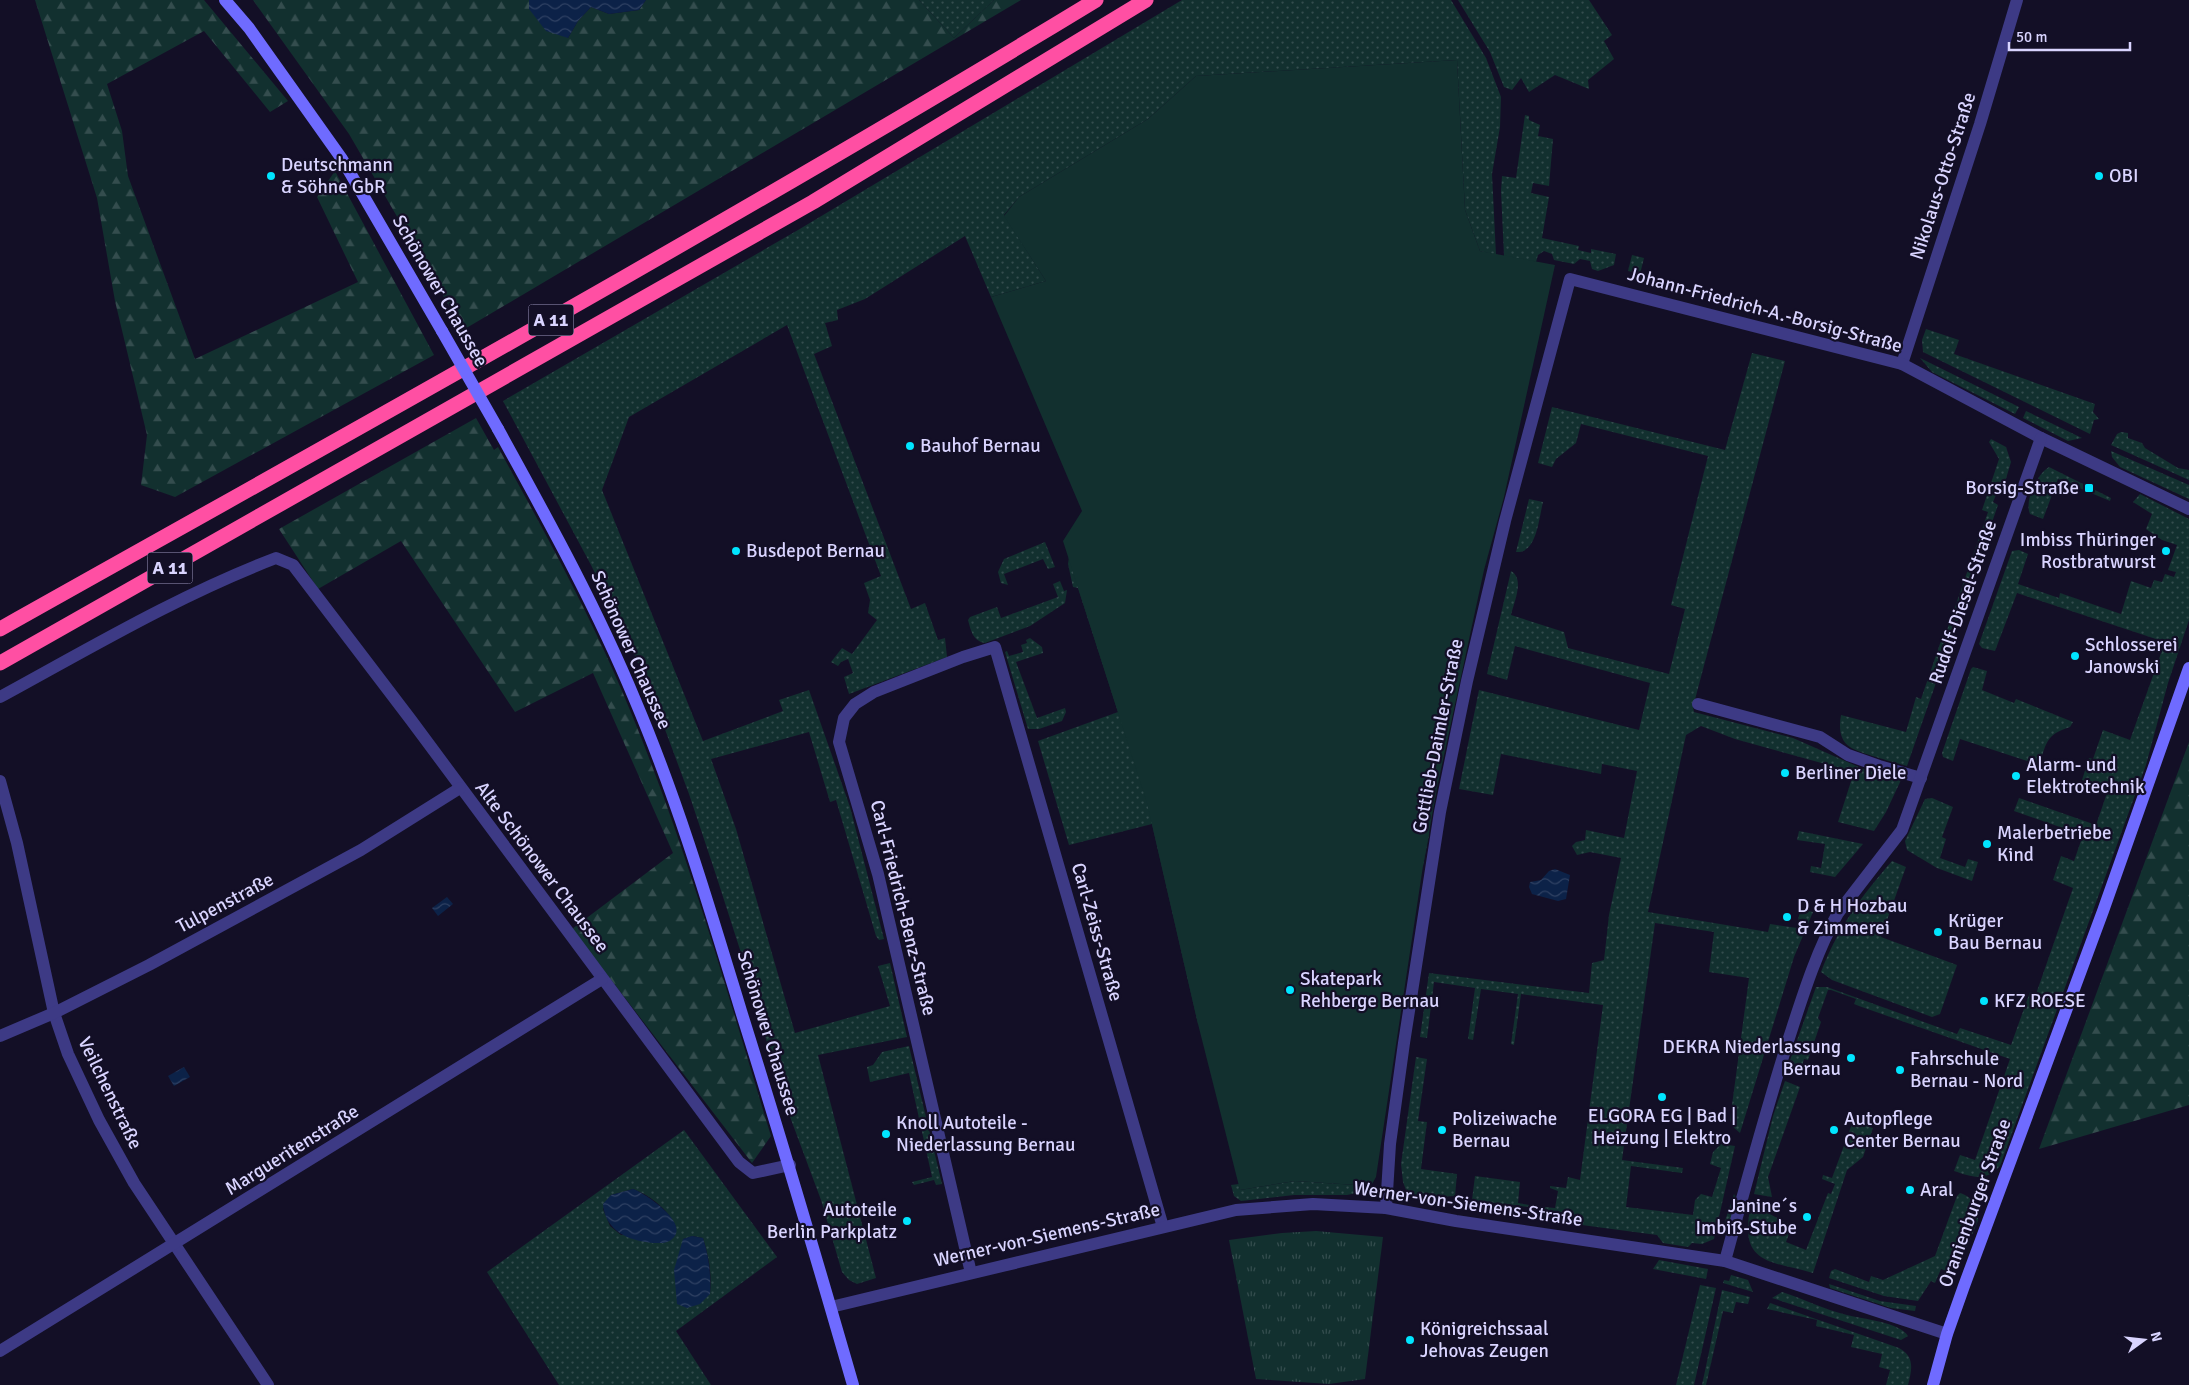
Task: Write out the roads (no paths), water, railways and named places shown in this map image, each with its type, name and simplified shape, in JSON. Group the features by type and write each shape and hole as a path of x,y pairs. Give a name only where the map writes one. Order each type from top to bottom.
{"highway":[{"name":"A 11","path":"0,629 616,284 907,114 1096,0"},
{"name":"A 11","path":"0,663 813,202 1146,0"}],"main road":[{"name":"Schönower Chaussee","path":"225,0 249,28 342,159 498,430 585,590 636,700 698,871 790,1166 853,1385"},
{"name":"Oranienburger Straße","path":"1933,1385 1947,1334 2103,911 2189,668"}],"street":[{"name":"Nikolaus-Otto-Straße","path":"1902,364 1980,124 2017,0"},
{"name":"Johann-Friedrich-A.-Borsig-Straße","path":"1570,279 1902,364 2041,438 2189,509"},
{"name":"Gottlieb-Daimler-Straße","path":"1386,1208 1390,1144 1442,803 1467,681 1505,520 1570,279"},
{"name":"Rudolf-Diesel-Straße","path":"1725,1261 1779,1070 1800,1005 1831,926 1850,894 1902,830 2041,438"},
{"name":"Alte Schönower Chaussee","path":"0,697 190,595 241,571 276,558 293,565 739,1162 753,1173 790,1166"},
{"name":"Carl-Zeiss-Straße","path":"995,647 1163,1227"},
{"name":"Carl-Friedrich-Benz-Straße","path":"971,1273 878,874 840,742 844,718 855,704 874,692 963,657 995,647"},
{"path":"1698,704 1820,737 1848,755 1921,778"},
{"name":"Veilchenstraße","path":"0,781 18,843 54,1013 68,1054 99,1120 134,1183 268,1385"},
{"name":"Tulpenstraße","path":"0,1036 54,1013 149,965 361,850 460,788"},
{"name":"Margueritenstraße","path":"0,1351 602,979"},
{"name":"Werner-von-Siemens-Straße","path":"831,1307 1236,1210 1284,1205 1350,1205 1386,1208 1456,1221 1725,1261 1947,1334"}],"water":[{"path":"529,0 646,0 639,10 609,14 591,7 578,21 568,38 546,31 529,9"},
{"path":"1555,869 1570,875 1566,899 1558,901 1532,894 1529,887 1530,882 1541,880 1549,871"},
{"path":"447,897 453,904 438,916 432,908"},
{"path":"184,1067 190,1077 174,1086 168,1076"},
{"path":"633,1189 656,1203 672,1218 676,1226 676,1234 671,1240 660,1243 644,1242 627,1237 613,1228 608,1221 603,1204 611,1195"},
{"path":"692,1236 703,1238 709,1266 710,1294 700,1304 687,1308 677,1304 674,1270 683,1239"}],"place":[{"name":"Deutschmann & Söhne GbR","path":"271,176"},
{"name":"OBI","path":"2099,176"},
{"name":"Bauhof Bernau","path":"910,446"},
{"name":"Borsig-Straße","path":"2089,488"},
{"name":"Busdepot Bernau","path":"736,551"},
{"name":"Imbiss Thüringer Rostbratwurst","path":"2166,551"},
{"name":"Schlosserei Janowski","path":"2075,656"},
{"name":"Berliner Diele","path":"1785,773"},
{"name":"Alarm- und Elektrotechnik","path":"2016,776"},
{"name":"Malerbetriebe Kind","path":"1987,844"},
{"name":"D & H Hozbau & Zimmerei","path":"1787,917"},
{"name":"Krüger Bau Bernau","path":"1938,932"},
{"name":"Skatepark Rehberge Bernau","path":"1290,990"},
{"name":"KFZ ROESE","path":"1984,1001"},
{"name":"DEKRA Niederlassung Bernau","path":"1851,1058"},
{"name":"Fahrschule Bernau - Nord","path":"1900,1070"},
{"name":"ELGORA EG | Bad | Heizung | Elektro","path":"1662,1097"},
{"name":"Polizeiwache Bernau","path":"1442,1130"},
{"name":"Autopflege Center Bernau","path":"1834,1130"},
{"name":"Knoll Autoteile - Niederlassung Bernau","path":"886,1134"},
{"name":"Aral","path":"1910,1190"},
{"name":"Janine´s Imbiß-Stube","path":"1807,1217"},
{"name":"Autoteile Berlin Parkplatz","path":"907,1221"},
{"name":"Königreichssaal Jehovas Zeugen","path":"1410,1340"}]}
